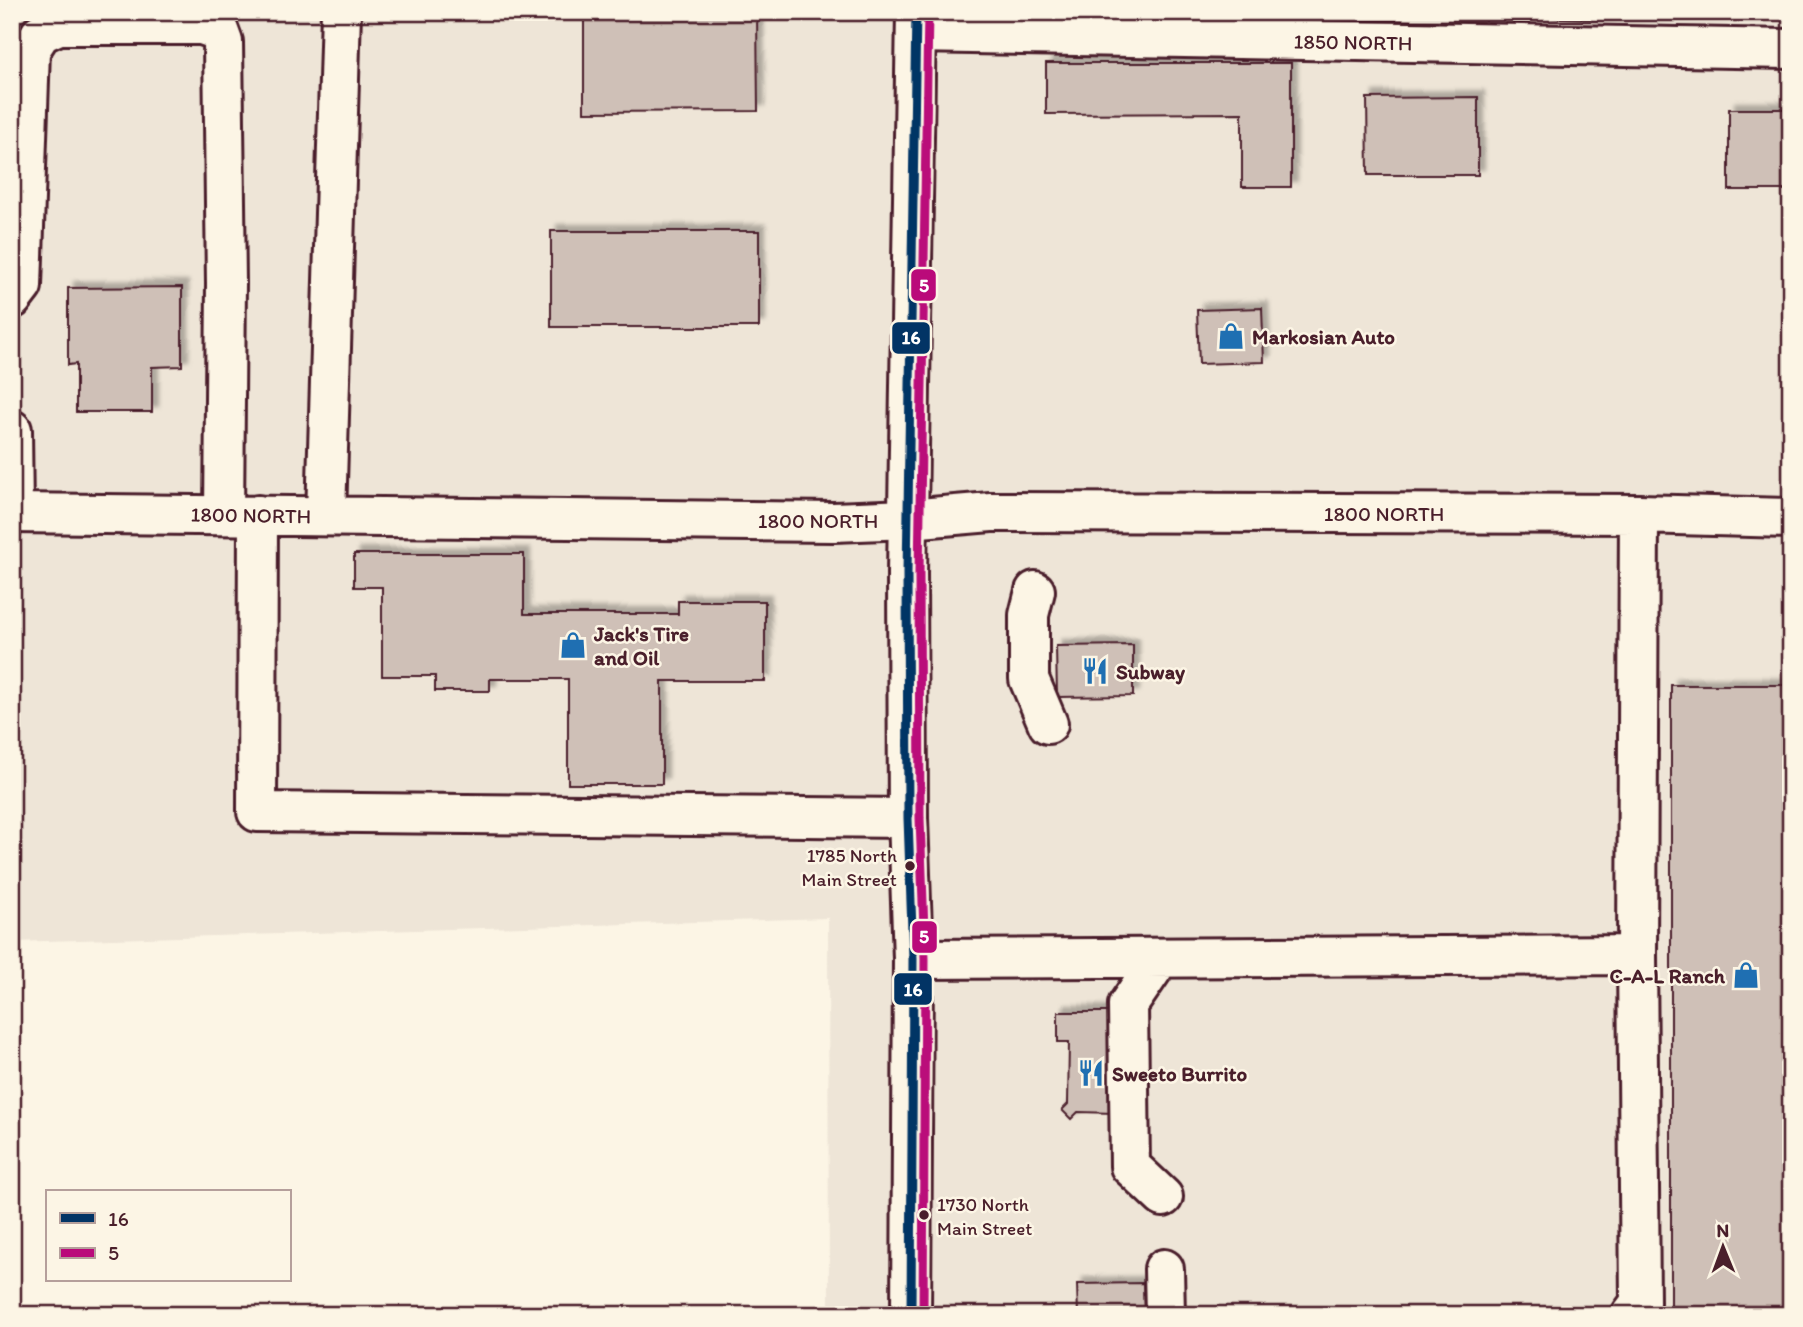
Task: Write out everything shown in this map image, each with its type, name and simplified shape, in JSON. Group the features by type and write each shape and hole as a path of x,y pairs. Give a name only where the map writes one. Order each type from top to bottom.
{"street":[{"path":"326,516 341,12"},
{"path":"911,1315 912,959 908,818 908,519 916,23"},
{"name":"1850 NORTH","path":"916,23 1791,50"},
{"path":"12,299 22,286 30,50 41,33 59,25 202,25 219,31 223,42 226,367 241,515 257,812 908,818"},
{"path":"12,430 13,513"},
{"name":"1800 NORTH","path":"13,513 834,522 991,512 1791,517"},
{"path":"1631,1315 1640,1303 1637,955 1639,514"},
{"path":"1035,591 1030,615 1029,679 1048,724"},
{"path":"912,959 1637,955"},
{"path":"1160,958 1128,1004 1129,1112 1130,1166 1163,1197"},
{"path":"1164,1269 1165,1315"}],"shaded area":[{"path":"12,12 1791,12 1791,1315 829,1315 828,918 12,942"}],"building":[{"path":"584,12 757,12 758,111 584,112"},
{"path":"1520,12 1616,12 1616,20 1519,17"},
{"path":"1046,63 1291,63 1291,187 1242,187 1242,113 1046,114"},
{"path":"1478,97 1478,175 1368,175 1367,98"},
{"path":"1729,109 1791,109 1791,190 1729,190"},
{"path":"551,231 759,231 759,327 551,327"},
{"path":"1783,250 1791,250 1791,327 1783,327"},
{"path":"182,287 182,366 152,367 152,412 76,412 76,364 68,365 68,288"},
{"name":"Markosian Auto","path":"1262,308 1264,362 1199,364 1197,310"},
{"name":"Jack's Tire and Oil","path":"354,554 524,554 524,614 678,614 678,601 765,601 765,681 662,681 662,784 568,784 568,679 490,679 490,691 435,691 435,676 382,676 382,587 354,587"},
{"name":"Subway","path":"1133,645 1133,696 1057,697 1056,646"},
{"path":"1671,685 1791,685 1791,1315 1671,1315"},
{"name":"Sweeto Burrito","path":"1058,1012 1114,1012 1114,1113 1078,1112 1071,1119 1062,1110 1068,1104 1069,1042 1058,1042"},
{"path":"1143,1283 1144,1315 1078,1315 1077,1284"}],"transit line":[{"name":"16","path":"911,1315 913,959 908,818 907,573 916,12"},
{"name":"5","path":"923,1315 925,959 920,818 919,573 928,12"}],"place":[{"name":"Markosian Auto","path":"1231,336"},
{"name":"Jack's Tire and Oil","path":"573,645"},
{"name":"Subway","path":"1095,671"},
{"name":"1785 North Main Street","path":"910,866"},
{"name":"C-A-L Ranch","path":"1746,975"},
{"name":"Sweeto Burrito","path":"1091,1073"},
{"name":"1730 North Main Street","path":"924,1215"}]}
